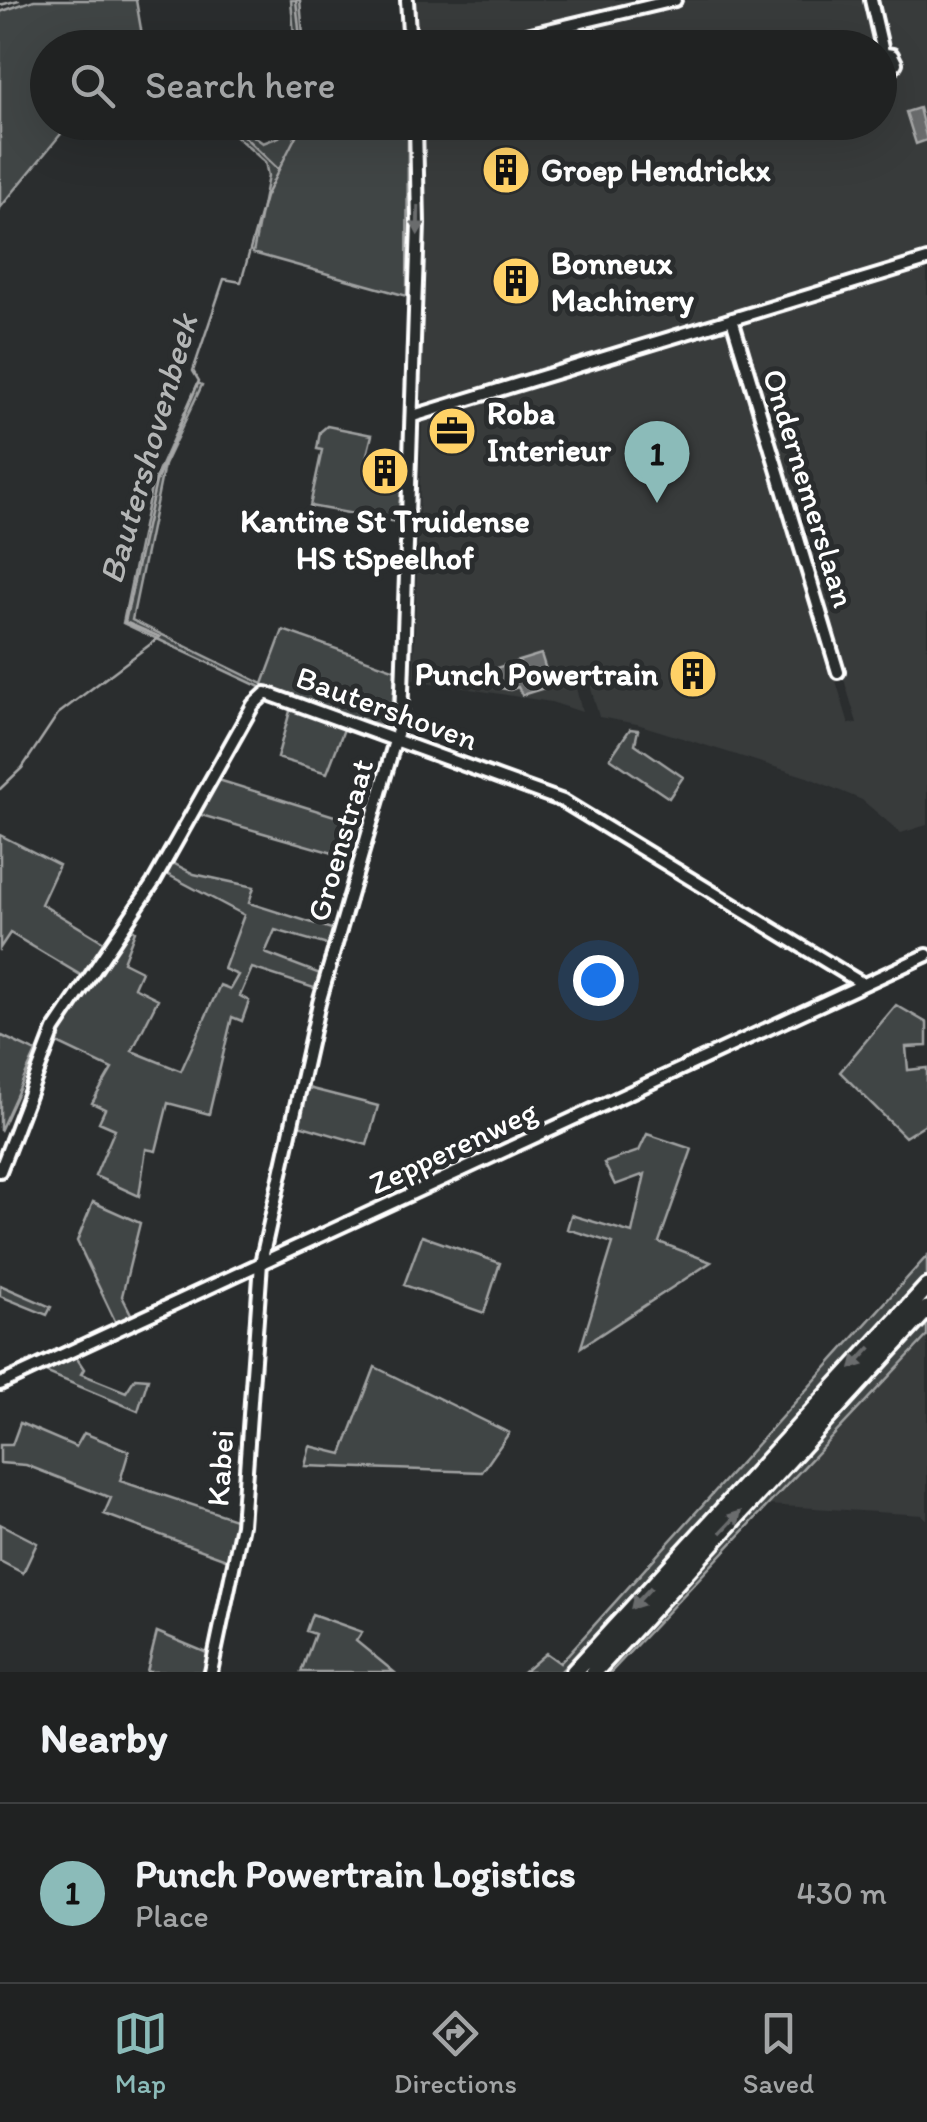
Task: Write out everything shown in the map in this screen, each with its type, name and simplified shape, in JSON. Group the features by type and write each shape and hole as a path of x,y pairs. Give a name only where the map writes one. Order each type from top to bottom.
{"highway":[{"path":"574,1672 927,1286"},
{"path":"594,1672 927,1310"}],"street":[{"path":"407,0 409,30"},
{"path":"542,30 647,3 674,0"},
{"path":"871,0 877,30"},
{"name":"Groenstraat","path":"260,1263 319,1003 396,738 403,683 419,182 417,140"},
{"path":"412,416 927,260"},
{"name":"Ondernemerslaan","path":"732,319 838,672"},
{"name":"Bautershoven","path":"0,1170 54,1030 153,883 257,698 272,694 563,801 863,984"},
{"name":"Zepperenweg","path":"0,1384 927,955"},
{"name":"Kabei","path":"210,1672 242,1525 260,1263"}],"shaded area":[{"path":"34,0 136,0 141,30 30,30 30,140 56,140 0,208 0,12"},
{"path":"291,0 300,0 303,30 294,30"},
{"path":"415,0 927,0 927,254 439,400 421,401 427,209 425,140 897,140 897,30 418,30"},
{"path":"919,108 927,140 916,144 906,112"},
{"path":"240,140 408,140 407,296 253,253 268,176 265,162"},
{"path":"927,267 927,825 901,833 862,800 807,777 637,724 599,717 586,671 573,675 582,712 551,702 413,680 422,421 722,326 732,335 849,724 857,723 739,327 748,318"},
{"path":"198,383 202,385 164,465 132,620 263,684 283,630 396,670 390,728 262,688 123,623 151,488"},
{"path":"327,426 372,435 367,455 379,456 378,484 402,485 397,522 310,506 322,450 317,449 320,432"},
{"path":"541,654 551,686 522,695 518,687 510,690 486,685 483,672"},
{"path":"292,704 346,724 327,773 277,758"},
{"path":"630,729 638,730 635,744 683,777 669,798 610,758"},
{"path":"212,778 367,826 357,860 194,813"},
{"path":"0,835 59,865 41,904 107,944 84,977 10,933 0,948"},
{"path":"169,861 194,874 254,887 249,903 335,930 331,946 275,930 265,953 323,975 320,990 252,968 240,996 249,1001 242,1021 232,1017 209,1114 168,1103 156,1151 146,1149 139,1196 95,1176 115,1129 99,1122 105,1109 92,1103 112,1069 53,1041 130,927 135,931 123,962 141,971 134,987 158,999 132,1051 181,1071 220,985 230,989 238,975 224,969 244,915 163,872"},
{"path":"896,1005 927,1023 927,1046 906,1047 908,1070 927,1068 927,1123 905,1137 840,1072"},
{"path":"0,1035 36,1052 0,1131"},
{"path":"304,1087 378,1106 367,1145 295,1124"},
{"path":"647,1134 692,1149 659,1242 711,1262 581,1347 613,1243 567,1229 571,1215 632,1233 645,1174 615,1185 604,1163 639,1151"},
{"path":"93,1202 140,1223 122,1296 132,1316 116,1323 77,1241"},
{"path":"422,1236 500,1263 484,1313 404,1285"},
{"path":"927,1256 927,1276 560,1672 524,1672 546,1653 560,1663"},
{"path":"0,1285 51,1307 47,1315 0,1296"},
{"path":"927,1324 927,1336 611,1672 604,1672"},
{"path":"927,1336 927,1520 922,1515 767,1505"},
{"path":"76,1357 84,1369 81,1374 126,1392 135,1378 148,1379 138,1411 45,1372"},
{"path":"375,1367 509,1433 482,1472 305,1466 310,1446 342,1454"},
{"path":"20,1423 76,1447 84,1433 129,1451 120,1481 238,1520 234,1562 104,1514 111,1498 26,1465 0,1463 0,1445 12,1445"},
{"path":"0,1524 37,1543 23,1573 0,1561"},
{"path":"312,1614 362,1632 356,1641 394,1672 301,1672 315,1634 306,1631"},
{"path":"157,1632 212,1655 207,1672 147,1672"}],"waterway":[{"path":"0,5 19,0"},
{"name":"Bautershovenbeek","path":"296,0 299,30"},
{"path":"248,140 278,169"},
{"name":"Bautershovenbeek","path":"0,789 22,768 58,714 160,637 125,622 156,482 199,381 193,371 224,279 241,282 265,197 294,140"}],"place":[{"name":"Groep Hendrickx","path":"506,170"},
{"name":"Bonneux Machinery","path":"516,281"},
{"name":"Roba Interieur","path":"452,431"},
{"name":"Kantine St Truidense HS tSpeelhof","path":"385,471"},
{"name":"Punch Powertrain Logistics","path":"657,503"},
{"name":"Punch Powertrain","path":"693,674"}]}
